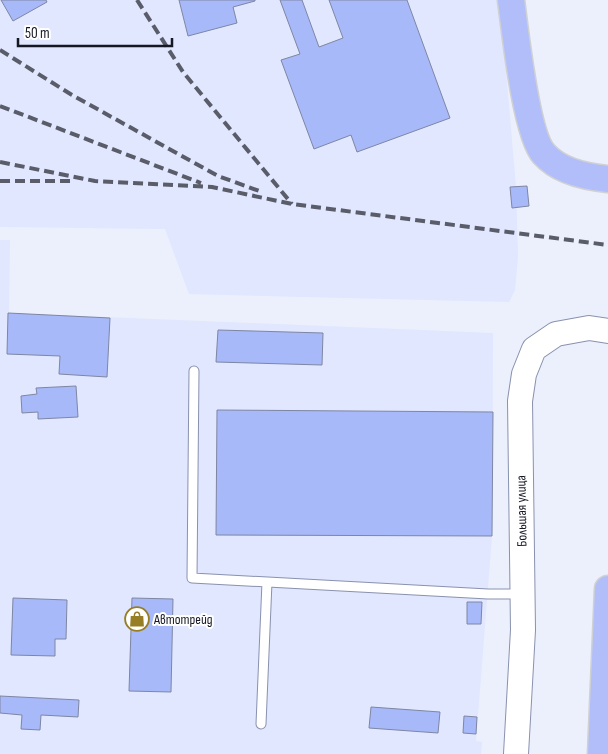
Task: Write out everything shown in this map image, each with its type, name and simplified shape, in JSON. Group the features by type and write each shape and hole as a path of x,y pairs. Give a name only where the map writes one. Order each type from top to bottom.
{"main road":[{"path":"511,0 530,115 536,139 544,154 560,166 592,178 608,179"},
{"name":"Большая улица","path":"516,754 523,630 520,401 524,374 534,349 556,334 589,328 608,331"},
{"path":"601,754 608,589"}],"lane":[{"path":"194,371 192,578 488,594 522,594"},
{"path":"261,724 267,582"}],"shaded area":[{"path":"0,0 500,0 516,187 518,257 515,290 509,302 189,294 165,229 0,227"},
{"path":"0,240 10,240 9,313 493,333 492,536 476,741 482,742 481,754 0,754"}],"building":[{"path":"1,0 46,0 47,2 13,21"},
{"path":"179,0 255,1 233,7 237,23 188,36"},
{"path":"280,0 302,0 319,47 343,38 329,0 407,0 450,118 357,152 351,135 314,149 281,60 300,54"},
{"path":"527,186 529,206 512,208 510,187"},
{"path":"8,313 110,318 107,377 59,374 60,356 7,354"},
{"path":"218,330 323,333 322,365 216,362"},
{"path":"76,386 78,417 38,419 38,412 22,413 21,396 37,394 36,388"},
{"path":"217,410 493,412 492,536 216,535"},
{"path":"13,598 67,600 66,639 55,639 55,656 11,655"},
{"path":"132,598 173,599 171,692 129,691"},
{"path":"467,602 482,602 481,624 467,624"},
{"path":"0,696 79,700 78,717 41,715 40,730 21,729 22,715 0,713"},
{"path":"371,707 440,712 438,733 369,728"},
{"path":"464,716 477,717 476,734 463,733"}],"railway":[{"path":"137,0 183,72 292,204"},
{"path":"0,50 72,95 218,176 262,192"},
{"path":"0,106 201,183"},
{"path":"0,162 95,181 212,187 292,204 608,245"},
{"path":"0,181 73,181"}],"place":[{"name":"Автотрейд","path":"137,619"}]}
